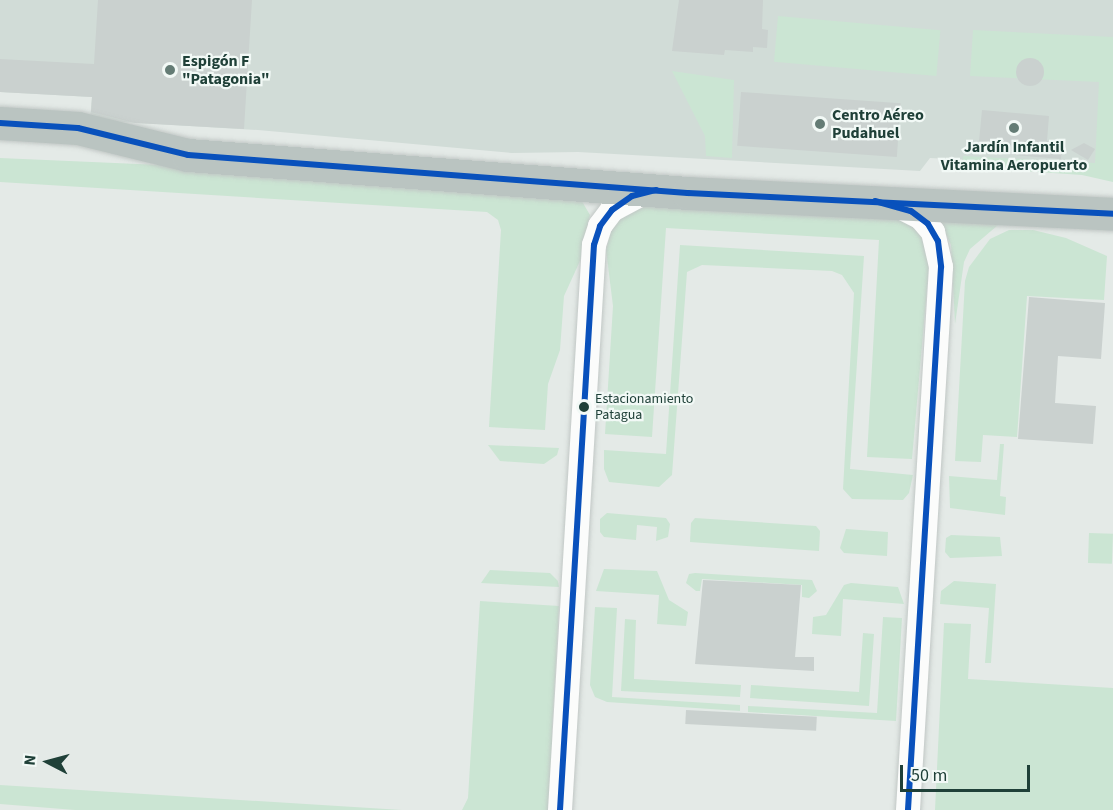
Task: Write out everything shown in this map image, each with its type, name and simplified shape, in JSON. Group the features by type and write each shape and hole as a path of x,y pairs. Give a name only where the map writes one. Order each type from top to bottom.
{"highway":[{"path":"0,123 78,129 188,155"},
{"path":"0,141 656,190 1113,214"}],"street":[{"path":"560,810 594,245 600,226 612,210 632,196 656,190"},
{"path":"875,201 921,217 933,232 940,253 931,467 908,810"}],"shaded area":[{"path":"0,0 1113,0 1113,43 1100,167 930,158 920,171 578,152 512,153 258,130 90,120 92,97 0,92"}],"green space":[{"path":"778,16 940,30 936,76 774,62"},
{"path":"973,30 1113,37 1113,182 1082,175 962,167 963,156 1095,163 1099,82 970,76"},
{"path":"672,71 734,80 732,158 706,156 705,136"},
{"path":"0,158 253,169 580,198 590,215 580,261 564,296 560,350 548,384 545,430 489,427 501,230 498,220 487,212 0,182"},
{"path":"635,201 903,213 931,243 912,459 867,457 879,240 666,228 652,437 605,434 613,306 606,250 613,224"},
{"path":"938,217 998,225 970,249 964,262 955,324 951,245"},
{"path":"1009,230 1033,230 1066,238 1107,256 1104,300 1027,296 1017,437 983,435 981,462 955,461 965,281 969,267 990,239"},
{"path":"680,245 864,256 850,469 913,475 909,493 903,500 852,499 843,489 854,293 842,275 832,271 702,265 687,272 672,475 659,487 609,482 604,469 604,450 666,454"},
{"path":"1000,444 1004,444 1000,496 1006,497 1005,515 950,508 949,476 997,480"},
{"path":"488,445 559,448 557,455 544,464 500,461"},
{"path":"607,513 666,518 670,524 668,537 656,541 657,527 637,525 636,540 604,537 600,532 600,519"},
{"path":"695,518 816,526 820,531 819,551 690,542 691,523"},
{"path":"846,529 888,532 887,556 844,553 840,548"},
{"path":"1089,533 1113,534 1112,564 1088,563"},
{"path":"951,535 1000,537 1002,556 950,558 945,552 946,538"},
{"path":"604,569 657,571 669,600 688,612 686,626 657,624 659,595 596,591"},
{"path":"490,570 550,573 558,581 559,587 481,583"},
{"path":"689,574 812,580 817,591 809,598 802,597 802,585 702,579 700,591 696,591 686,583"},
{"path":"954,581 996,584 991,663 985,663 989,608 940,604 941,591"},
{"path":"851,583 898,587 904,604 843,599 841,636 812,634 813,617 826,615 844,585"},
{"path":"480,601 559,606 552,731 555,810 462,810 468,798"},
{"path":"595,607 617,608 612,697 740,705 740,711 607,702 595,697 590,685"},
{"path":"883,617 902,618 896,721 748,712 748,706 877,713"},
{"path":"625,619 636,620 634,679 741,685 740,697 621,691"},
{"path":"944,623 971,624 968,679 1113,688 1113,810 935,810"},
{"path":"863,633 874,634 869,706 750,698 751,685 859,692"},
{"path":"0,785 402,810 75,810 0,804"}],"building":[{"name":"Espigón F \"Patagonia\"","path":"98,0 252,0 244,129 135,123 91,112 92,97 0,92 0,59 94,64"},
{"path":"679,0 763,0 762,29 768,30 767,48 753,47 753,52 725,50 724,55 672,51"},
{"path":"1030,58 1040,62 1044,72 1040,82 1030,86 1020,82 1016,72 1020,62"},
{"name":"Centro Aéreo Pudahuel","path":"741,92 901,103 897,157 737,146"},
{"name":"Jardín Infantil Vitamina Aeropuerto","path":"982,110 1049,116 1047,141 1062,143 1061,159 978,152"},
{"path":"1084,143 1095,149 1088,160 1071,150"},
{"path":"1029,297 1105,303 1101,359 1058,356 1055,403 1096,406 1093,444 1018,439"},
{"path":"703,580 801,585 795,657 814,657 814,671 695,664"},
{"path":"686,710 817,717 816,731 685,724"}],"transit line":[{"path":"0,123 78,128 188,155 688,193 1113,214"},
{"path":"560,810 594,245 600,226 612,210 632,196 656,190"},
{"path":"875,201 911,211 928,224 938,241 941,267 908,810"}],"place":[{"name":"Espigón F \"Patagonia\"","path":"170,70"},
{"name":"Centro Aéreo Pudahuel","path":"820,124"},
{"name":"Jardín Infantil Vitamina Aeropuerto","path":"1014,128"},
{"name":"Estacionamiento Patagua","path":"584,407"}]}
